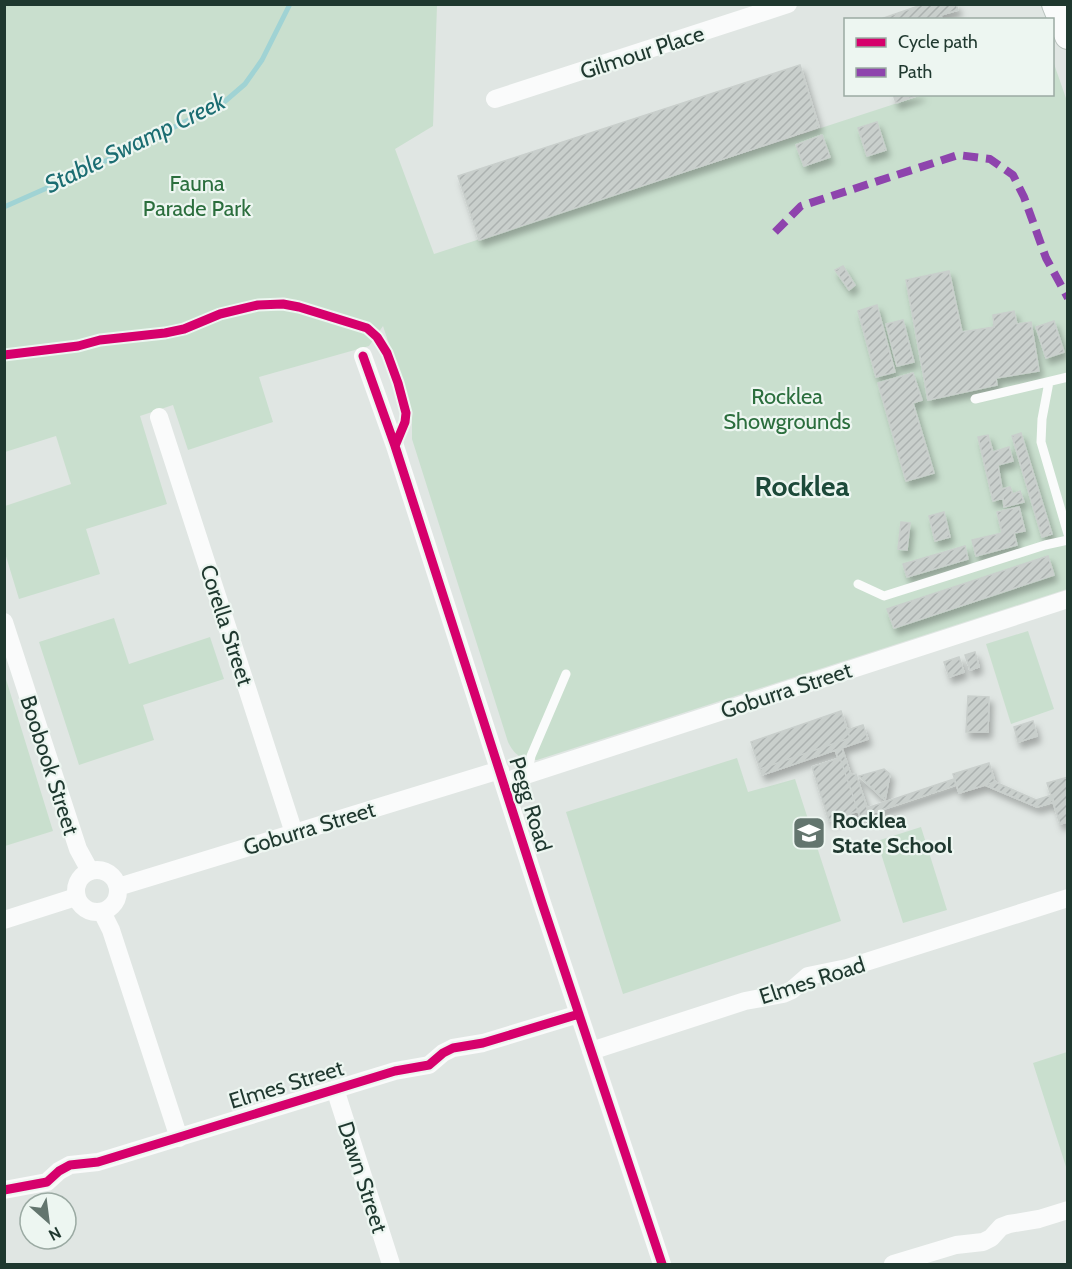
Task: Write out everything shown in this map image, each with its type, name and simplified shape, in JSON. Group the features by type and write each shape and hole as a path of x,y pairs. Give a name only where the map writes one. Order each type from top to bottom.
{"street":[{"name":"Gilmour Place","path":"495,99 788,4"},
{"path":"1055,4 1068,36"},
{"name":"Pegg Road","path":"363,356 399,458 662,1264"},
{"name":"Corella Street","path":"159,417 294,833"},
{"name":"Goburra Street","path":"118,887 294,833 502,776 526,775 1068,599"},
{"name":"Boobook Street","path":"4,622 78,849 90,871"},
{"path":"97,870 110,874 118,887 117,900 108,910 89,911 79,903 76,897 75,891 79,879 90,871 97,870"},
{"path":"4,920 76,897"},
{"name":"Elmes Road","path":"591,1051 745,1001 783,994 792,990 808,976 847,968 1068,898"},
{"path":"102,912 111,930 179,1138"},
{"name":"Elmes Street","path":"4,1190 40,1184 70,1164 98,1162 395,1071 429,1065 453,1048 483,1043 579,1014"},
{"name":"Dawn Street","path":"335,1089 391,1264"},
{"path":"893,1264 957,1245 983,1242 1005,1225 1039,1219 1068,1210"}],"lane":[{"path":"975,399 1068,377"},
{"path":"1049,382 1042,419 1041,442 1068,534"},
{"path":"858,584 884,596 1045,545 1068,540"},
{"path":"526,775 531,756 566,674"}],"green space":[{"name":"Rocklea Showgrounds","path":"5,5 437,5 433,126 395,149 434,254 919,96 1054,96 1054,64 1068,104 1067,589 537,760 527,759 516,754 508,742 412,439 412,414 383,326 369,346 259,377 273,422 188,450 173,405 140,416 167,504 86,529 100,574 19,599 5,553 5,506 71,484 56,436 5,452"},
{"path":"114,618 129,664 210,637 224,679 143,705 154,740 79,765 39,642"},
{"path":"1028,631 1054,709 1011,724 986,644"},
{"path":"5,676 53,831 4,846"},
{"path":"737,758 748,792 795,779 841,921 623,994 566,812"},
{"path":"921,827 947,910 903,923 877,841"},
{"path":"1068,1052 1067,1170 1033,1063"}],"building":[{"path":"924,4 956,4 958,10 941,15 942,18 884,18"},
{"path":"800,65 819,127 479,240 458,176"},
{"path":"894,96 916,96 896,103"},
{"path":"877,122 886,150 867,156 858,128"},
{"path":"822,135 830,157 804,166 796,145"},
{"path":"843,266 855,285 849,290 835,270"},
{"path":"949,271 962,332 994,327 993,315 1014,311 1017,324 1031,322 1039,371 996,378 997,385 928,400 906,280"},
{"path":"877,305 895,372 876,377 858,311"},
{"path":"903,320 914,362 897,366 886,324"},
{"path":"1054,321 1064,352 1046,358 1036,327"},
{"path":"913,373 922,400 913,403 934,473 906,481 878,383"},
{"path":"1021,433 1052,534 1042,537 1012,436"},
{"path":"988,435 993,452 1009,447 1013,461 998,465 1002,489 1010,487 1013,494 1020,491 1024,502 1004,507 1003,498 993,501 978,437"},
{"path":"1019,507 1025,531 1014,533 1017,545 976,556 972,540 1002,533 997,512"},
{"path":"944,512 950,537 935,541 929,516"},
{"path":"901,522 910,523 907,550 898,549"},
{"path":"965,546 968,559 907,577 903,564"},
{"path":"1048,556 1054,575 894,628 887,609"},
{"path":"975,652 979,667 970,670 965,655"},
{"path":"959,657 964,672 949,677 944,662"},
{"path":"968,696 989,697 988,732 966,732"},
{"path":"841,711 850,738 760,769 751,742"},
{"path":"1033,721 1037,736 1018,742 1014,727"},
{"path":"863,725 868,739 762,775 760,769 850,738 847,730"},
{"path":"842,748 851,775 856,774 867,808 954,779 956,785 860,817 840,758 835,750"},
{"path":"840,758 858,811 829,821 812,767"},
{"path":"989,763 995,782 959,793 953,774"},
{"path":"884,769 890,774 885,800 859,776"},
{"path":"1068,777 1068,824 1067,822 1060,824 1047,783"},
{"path":"995,782 1036,800 1052,795 1054,802 1037,807 985,785"}],"waterway":[{"name":"Stable Swamp Creek","path":"4,207 83,172 223,103 245,84 262,60 290,4"}],"marked path":[{"path":"775,232 801,206 958,155 990,159 1013,175 1024,197 1046,258 1068,298"}],"cycle path":[{"path":"4,355 78,346 100,340 165,333 184,329 220,314 258,305 283,304 299,307 367,328 377,337 387,353 406,413 405,422 395,446"},
{"path":"363,356 395,446 542,903 662,1264"},
{"path":"4,1190 47,1182 70,1165 98,1162 395,1071 429,1065 453,1048 483,1043 579,1014"}],"place":[{"name":"Rocklea State School","path":"809,833"}],"district":[{"name":"Rocklea","path":"802,486"}],"park label":[{"name":"Fauna Parade Park","path":"197,196"}]}
